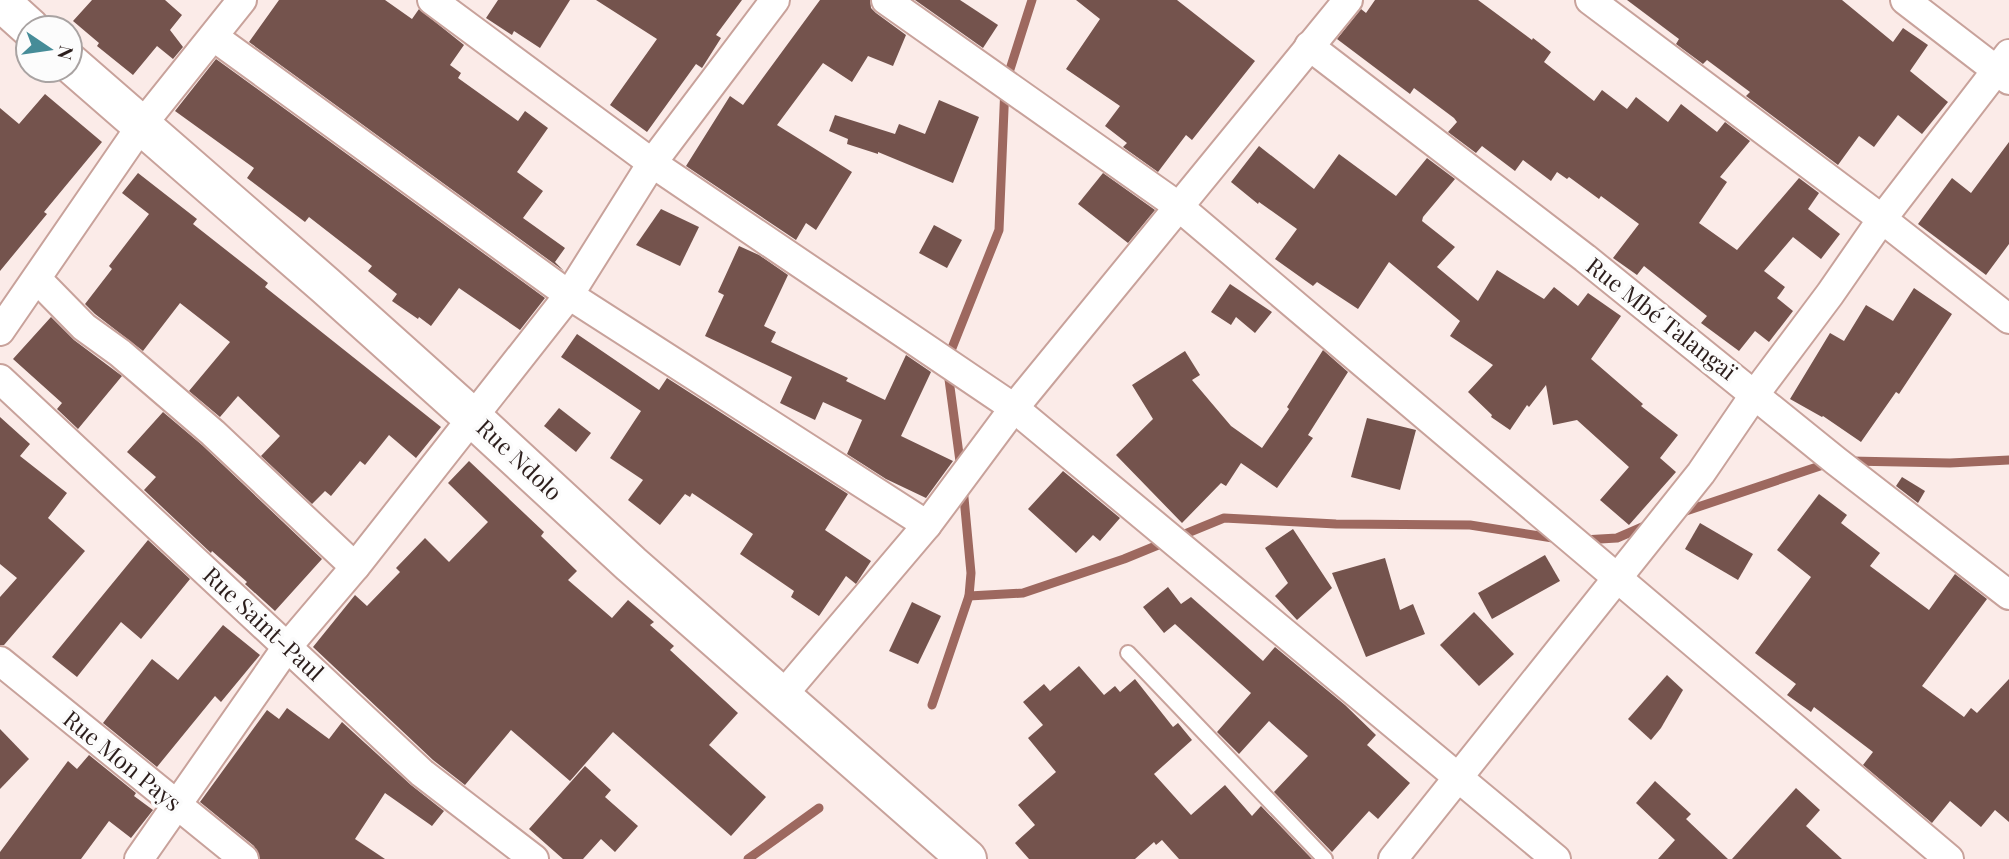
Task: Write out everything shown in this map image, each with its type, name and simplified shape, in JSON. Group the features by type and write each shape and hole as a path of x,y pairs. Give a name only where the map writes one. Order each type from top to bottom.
{"main road":[{"path":"0,1 14,14"},
{"name":"Rue Ndolo","path":"84,75 473,418 631,564 967,859"}],"street":[{"path":"0,331 141,126 243,0"},
{"path":"432,0 652,163 1014,408 1556,859"},
{"path":"139,859 287,647 355,567 569,295 652,163 775,0"},
{"path":"886,0 1178,206 1949,859"},
{"path":"782,696 927,525 1014,408 1348,0"},
{"path":"1590,0 1882,219 2009,319"},
{"path":"1393,859 1701,473 1882,219 2005,68 1905,0"},
{"path":"214,37 569,295 927,525"},
{"name":"Rue Mbé Talangaï","path":"1309,46 1585,258 1836,461 2009,595"},
{"path":"37,279 84,327 138,368 213,433 355,567"},
{"name":"Rue Saint-Paul","path":"0,379 422,772 534,859"},
{"name":"Rue Mon Pays","path":"0,661 244,859"}],"lane":[{"path":"1128,653 1325,859"}],"building":[{"path":"92,0 165,0 182,15 170,30 183,47 173,59 157,46 133,75 97,46 99,43 84,30 84,14 79,14"},
{"path":"279,0 385,0 412,19 419,9 464,45 450,65 461,73 458,78 518,121 525,111 548,128 517,172 543,191 523,218 565,248 555,262 564,271 249,42"},
{"path":"498,0 570,0 540,48 514,31 512,35 486,18"},
{"path":"596,0 742,0 716,35 721,38 702,68 696,64 647,132 610,105 657,39"},
{"path":"820,0 870,0 871,8 876,13 906,35 893,66 868,56 852,82 823,63 777,125 852,172 816,230 806,223 796,240 686,166 730,96 743,105"},
{"path":"915,0 960,0 998,25 983,48"},
{"path":"1076,0 1177,0 1255,61 1192,140 1186,135 1158,172 1123,147 1127,143 1105,126 1120,106 1066,69 1100,19"},
{"path":"1375,0 1478,0 1551,52 1544,62 1594,101 1602,90 1627,109 1636,97 1668,122 1681,104 1717,132 1725,122 1750,141 1720,177 1727,182 1699,223 1737,250 1799,178 1819,193 1808,209 1840,234 1821,259 1793,237 1764,271 1785,287 1777,298 1793,311 1769,342 1755,331 1739,351 1701,323 1707,316 1644,266 1637,275 1613,258 1639,224 1569,177 1567,179 1557,172 1551,181 1523,160 1515,171 1482,146 1476,153 1448,132 1457,122 1454,118 1414,88 1410,94 1337,39 1361,9 1366,13"},
{"path":"1627,0 1842,0 1893,42 1903,28 1928,45 1910,71 1948,102 1922,134 1898,115 1874,147 1859,136 1838,165 1746,96 1750,92 1707,60 1703,64 1676,44 1679,39"},
{"path":"216,59 545,298 520,330 459,288 431,326 419,317 418,319 392,301 397,294 368,271 372,266 309,217 305,222 247,178 254,168 175,111"},
{"path":"45,94 102,142 0,271 0,108 19,124"},
{"path":"939,100 979,117 953,183 878,152 847,144 848,139 829,131 835,115 895,134 899,124 925,134"},
{"path":"2009,142 2009,244 1986,275 1918,224 1952,178 1971,193"},
{"path":"1259,146 1314,189 1339,154 1396,196 1427,158 1455,179 1422,221 1455,247 1437,267 1478,301 1497,270 1544,299 1554,287 1578,306 1588,293 1621,316 1591,359 1643,404 1641,406 1678,435 1660,458 1676,472 1629,525 1600,500 1629,467 1577,420 1553,425 1546,385 1529,407 1527,405 1510,430 1491,417 1468,392 1493,365 1450,336 1460,321 1389,262 1358,309 1317,282 1313,286 1275,259 1297,229 1259,202 1258,204 1231,182"},
{"path":"138,173 197,219 193,224 268,283 265,287 441,427 416,458 389,435 365,465 360,461 331,496 325,491 312,504 261,456 280,436 238,396 220,417 189,391 230,342 180,303 143,351 85,304 112,269 109,266 149,214 122,193"},
{"path":"1103,173 1155,210 1128,243 1078,204"},
{"path":"661,209 699,227 680,266 636,245"},
{"path":"934,225 962,240 947,268 919,253"},
{"path":"739,246 759,255 788,275 764,326 776,332 771,342 848,378 846,381 885,400 906,355 931,372 901,436 953,461 926,498 886,479 847,454 862,420 823,402 815,420 780,403 792,377 705,336 724,295 718,292"},
{"path":"1230,284 1272,312 1255,333 1236,317 1231,325 1211,312"},
{"path":"1914,288 1952,314 1899,394 1896,392 1861,442 1823,416 1790,399 1830,333 1844,341 1866,305 1893,321"},
{"path":"51,317 74,340 122,376 78,429 57,409 62,403 13,359"},
{"path":"577,334 659,390 667,378 848,494 825,530 871,561 856,584 846,576 819,616 791,597 794,591 740,554 753,534 692,493 690,497 685,494 660,525 628,500 643,480 610,458 641,411 561,357"},
{"path":"1323,350 1348,372 1308,435 1313,438 1277,488 1241,463 1226,486 1221,483 1182,523 1116,455 1153,419 1132,385 1185,351 1200,375 1192,380 1231,426 1262,448 1289,409 1287,407"},
{"path":"559,408 591,433 576,452 544,426"},
{"path":"163,412 202,445 322,559 275,611 245,584 247,582 212,551 211,553 144,490 156,477 127,452"},
{"path":"0,417 30,444 20,456 67,493 48,518 85,551 4,645 0,645 0,597 17,578 0,564"},
{"path":"1367,418 1416,430 1400,490 1351,477"},
{"path":"469,461 544,532 541,536 577,571 568,580 612,618 628,600 654,622 650,625 674,646 670,650 738,713 709,745 766,797 731,836 613,732 570,781 511,730 465,785 433,760 313,647 355,595 367,606 400,572 396,568 425,538 449,562 488,522 448,483"},
{"path":"1063,471 1120,518 1100,541 1093,535 1076,553 1028,509"},
{"path":"1902,477 1925,491 1918,503 1896,486"},
{"path":"1819,494 1847,515 1841,523 1880,553 1870,566 1929,610 1955,574 1987,599 1922,686 1964,717 1971,708 1977,713 2009,679 2009,822 1995,810 1981,827 1950,801 1932,823 1863,765 1873,752 1814,707 1811,712 1787,695 1796,684 1755,653 1811,577 1777,550"},
{"path":"1700,523 1753,554 1738,580 1685,549"},
{"path":"1293,529 1332,588 1297,620 1275,596 1288,583 1265,548"},
{"path":"148,540 190,579 141,639 121,622 77,677 52,657"},
{"path":"1545,555 1560,581 1492,619 1478,593"},
{"path":"1385,558 1400,610 1413,604 1425,634 1366,657 1332,573"},
{"path":"1168,587 1181,604 1191,597 1263,661 1275,647 1345,705 1376,735 1367,745 1410,783 1378,819 1369,811 1332,852 1274,792 1308,756 1269,721 1239,754 1217,732 1251,693 1175,624 1164,633 1143,607"},
{"path":"912,602 941,616 918,664 889,651"},
{"path":"1474,612 1514,654 1479,686 1440,645"},
{"path":"223,625 260,655 221,702 215,696 157,767 103,723 152,659 178,680"},
{"path":"1079,666 1104,695 1115,686 1120,692 1135,679 1173,727 1178,723 1192,740 1154,774 1191,815 1225,785 1252,816 1261,806 1312,859 1179,859 1162,840 1156,845 1154,842 1135,859 1029,859 1015,843 1035,825 1018,805 1056,772 1028,738 1043,725 1023,702 1044,684 1050,691"},
{"path":"1667,675 1683,690 1651,740 1628,719"},
{"path":"287,708 329,739 342,722 411,785 444,811 432,826 385,793 355,839 385,859 260,859 254,846 200,802 267,710 279,719"},
{"path":"0,729 29,759 0,789"},
{"path":"89,755 153,810 131,838 109,821 81,859 0,859 0,852 68,761 77,769"},
{"path":"585,766 611,790 605,797 638,826 615,852 601,839 583,859 563,859 529,829"},
{"path":"1655,781 1691,814 1686,819 1728,859 1658,859 1675,840 1636,803"},
{"path":"1796,788 1820,810 1806,826 1842,859 1732,859"}],"waterway":[{"path":"948,358 999,230 1005,85 1032,0"},
{"path":"948,372 961,469"},
{"path":"1850,461 1950,463 2009,460"},
{"path":"1680,513 1829,463"},
{"path":"932,705 969,596 971,573 963,487"},
{"path":"969,596 1023,593 1124,559 1224,518 1336,524 1470,525 1559,539"},
{"path":"1583,540 1617,538 1647,525"},
{"path":"748,859 819,808"}]}
